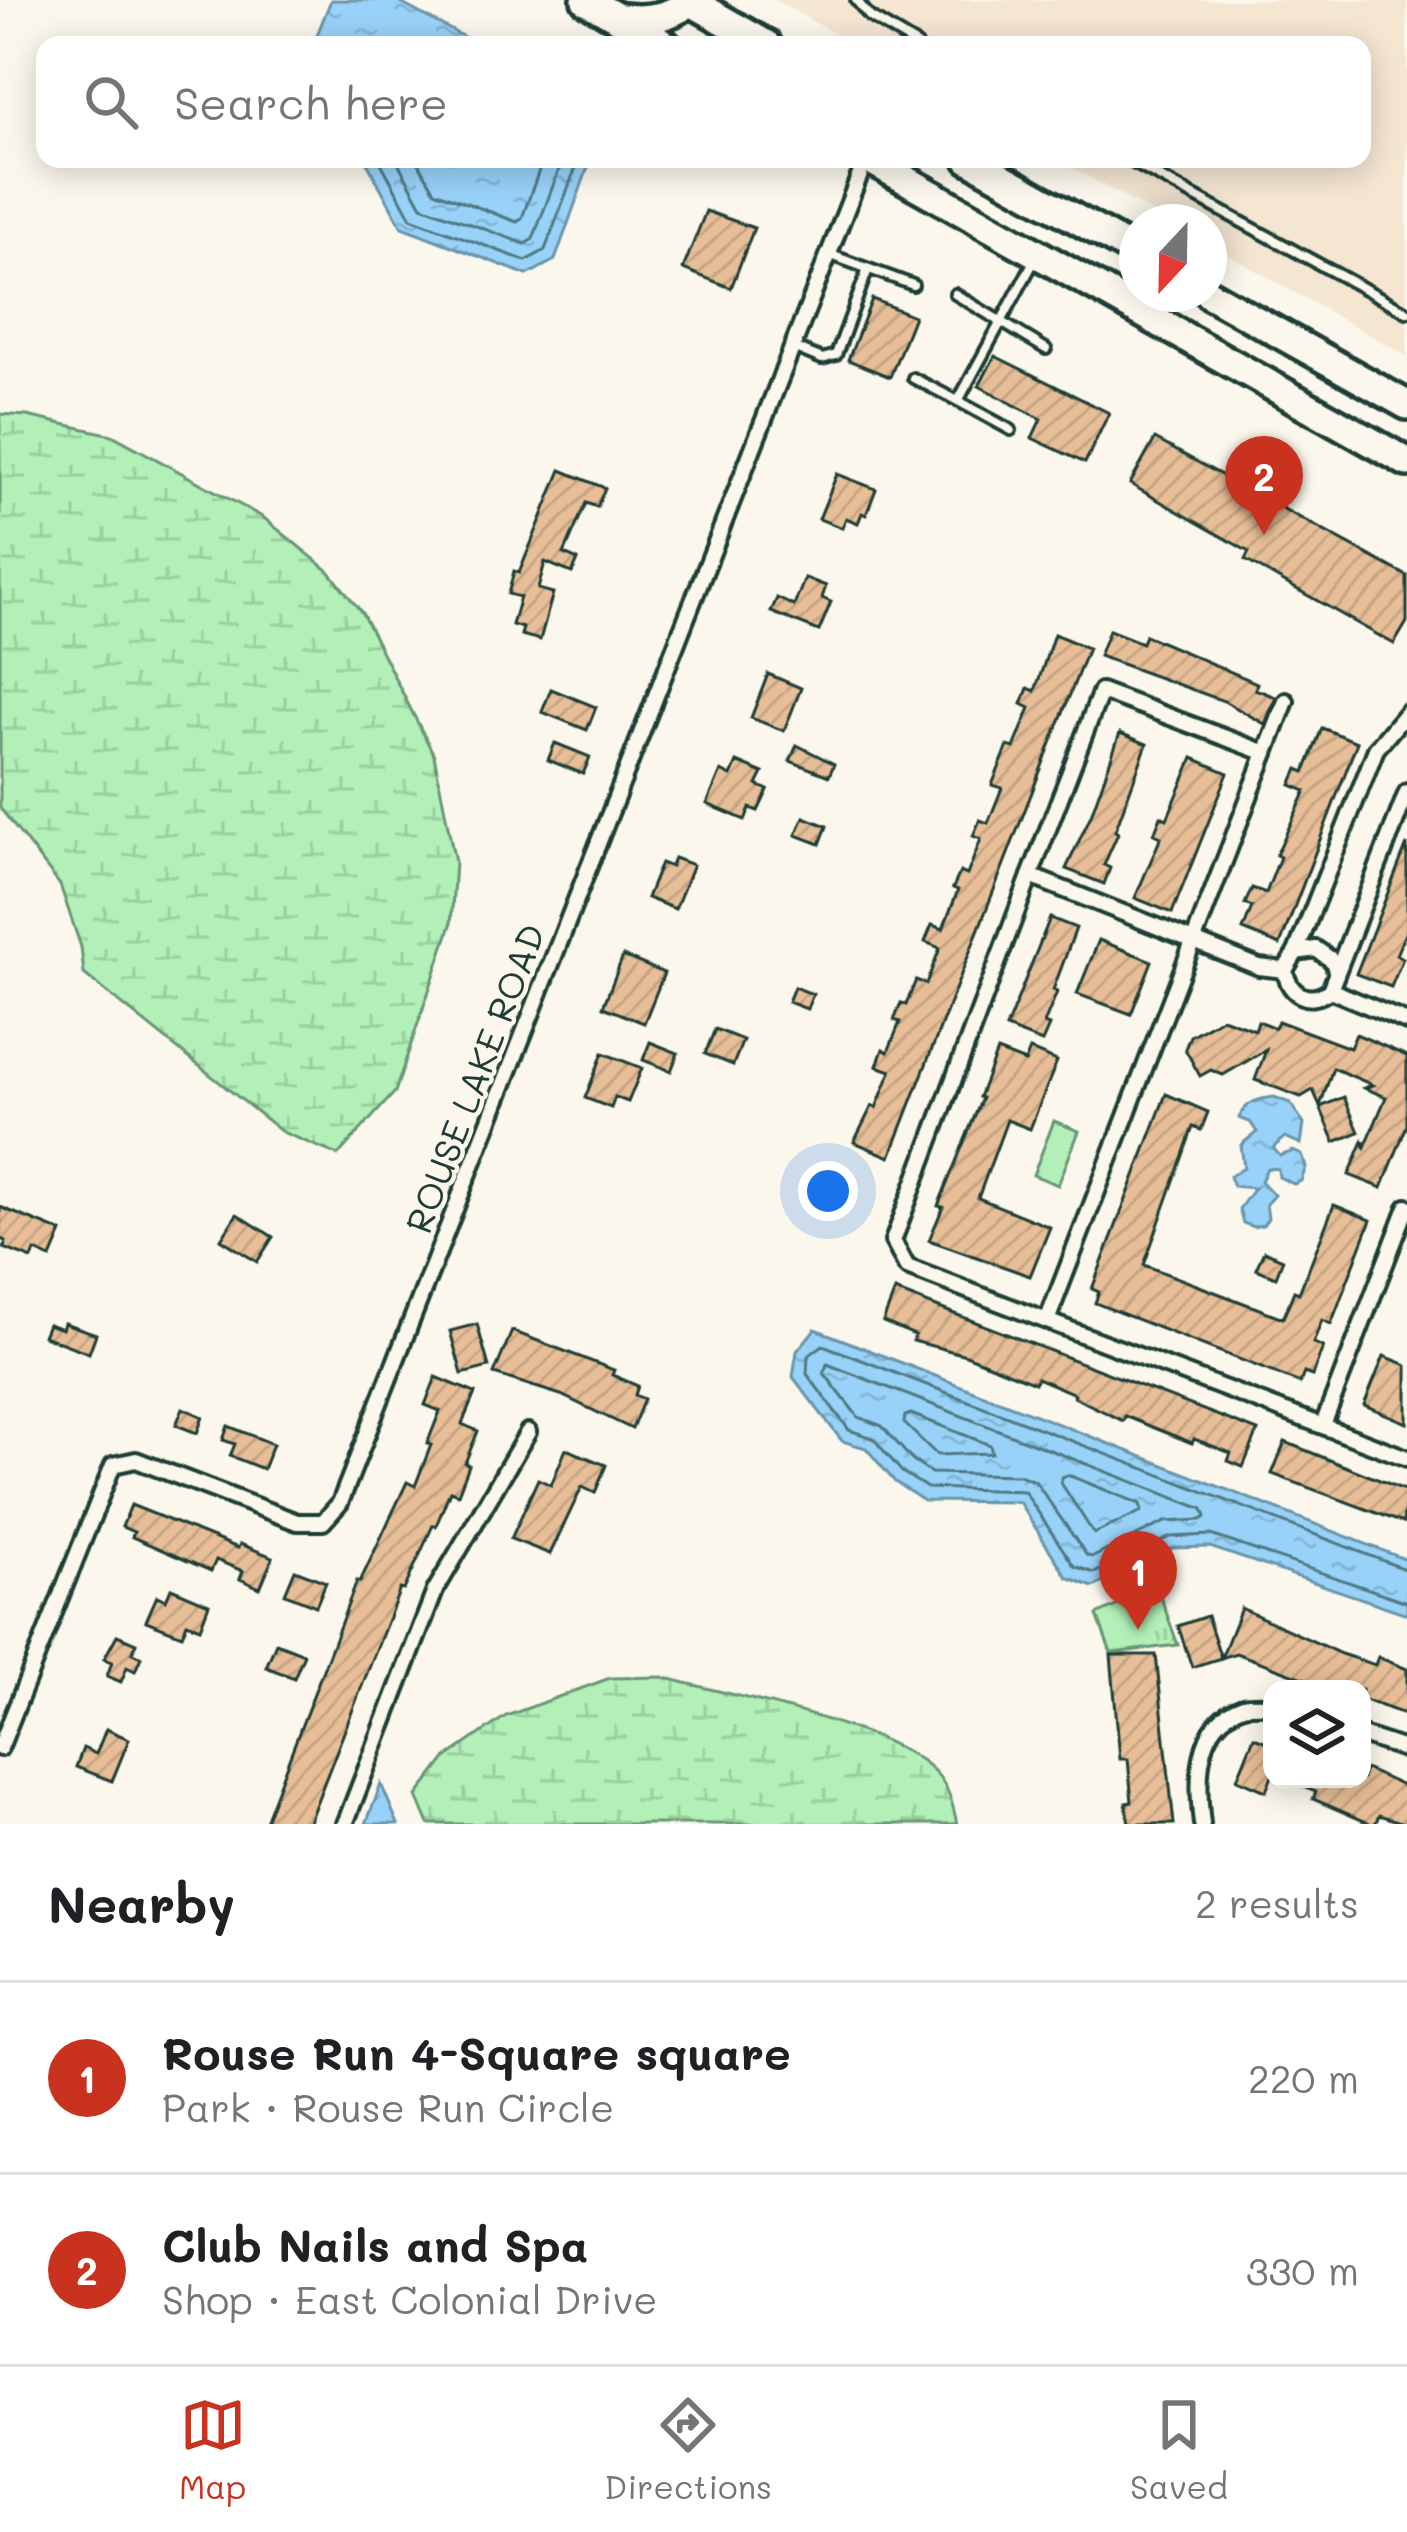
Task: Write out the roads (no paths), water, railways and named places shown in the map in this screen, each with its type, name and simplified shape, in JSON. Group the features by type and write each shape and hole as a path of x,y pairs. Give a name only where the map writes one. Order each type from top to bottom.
{"highway":[{"path":"586,0 650,36"},
{"path":"618,18 645,21 671,14 690,1 751,36"},
{"path":"884,168 1407,462"},
{"path":"985,168 1119,244"},
{"path":"1227,304 1407,405"}],"street":[{"name":"ROUSE LAKE ROAD","path":"0,1748 113,1465 136,1460 297,1522 323,1522 340,1503 864,168"},
{"path":"1265,753 1101,691 893,1241 908,1267 1407,1458"},
{"path":"1047,1321 1286,701"},
{"path":"1407,712 1376,749 1297,952 1285,970 1288,985 1302,997 1312,999 1330,990 1407,792"},
{"path":"1030,876 1259,967 1285,970"},
{"path":"1297,952 1316,949 1333,961 1336,970"},
{"path":"1330,990 1407,1022"},
{"path":"1323,1425 1407,1208"},
{"path":"345,1824 435,1591 527,1432"},
{"path":"1202,1824 1198,1762 1218,1724 1242,1706 1263,1705"},
{"path":"1371,1738 1407,1750"}],"lane":[{"path":"856,0 869,16 902,36"},
{"path":"1143,168 1407,312"},
{"path":"829,254 913,285"},
{"path":"958,401 1038,254"},
{"path":"793,347 822,359 836,355 868,269"},
{"path":"955,294 1046,349"},
{"path":"913,378 1011,430"}],"water":[{"path":"331,0 395,0 462,36 317,36"},
{"path":"370,168 588,168 555,260 527,275 402,227"},
{"path":"1274,1097 1290,1103 1304,1124 1301,1144 1285,1137 1273,1148 1280,1156 1293,1151 1302,1155 1306,1167 1301,1181 1294,1184 1279,1177 1278,1169 1267,1168 1261,1181 1274,1195 1266,1204 1268,1218 1253,1227 1243,1223 1239,1209 1254,1188 1233,1186 1230,1176 1244,1168 1241,1145 1257,1132 1239,1118 1253,1102"},
{"path":"815,1329 1407,1560 1407,1614 1210,1547 1173,1548 1093,1587 1067,1577 1019,1502 924,1501 895,1482 866,1448 842,1441 793,1377 797,1351"},
{"path":"381,1784 398,1824 366,1824"}],"place":[{"name":"Club Nails and Spa","path":"1264,535"},
{"name":"Rouse Run 4-Square square","path":"1138,1630"}]}
